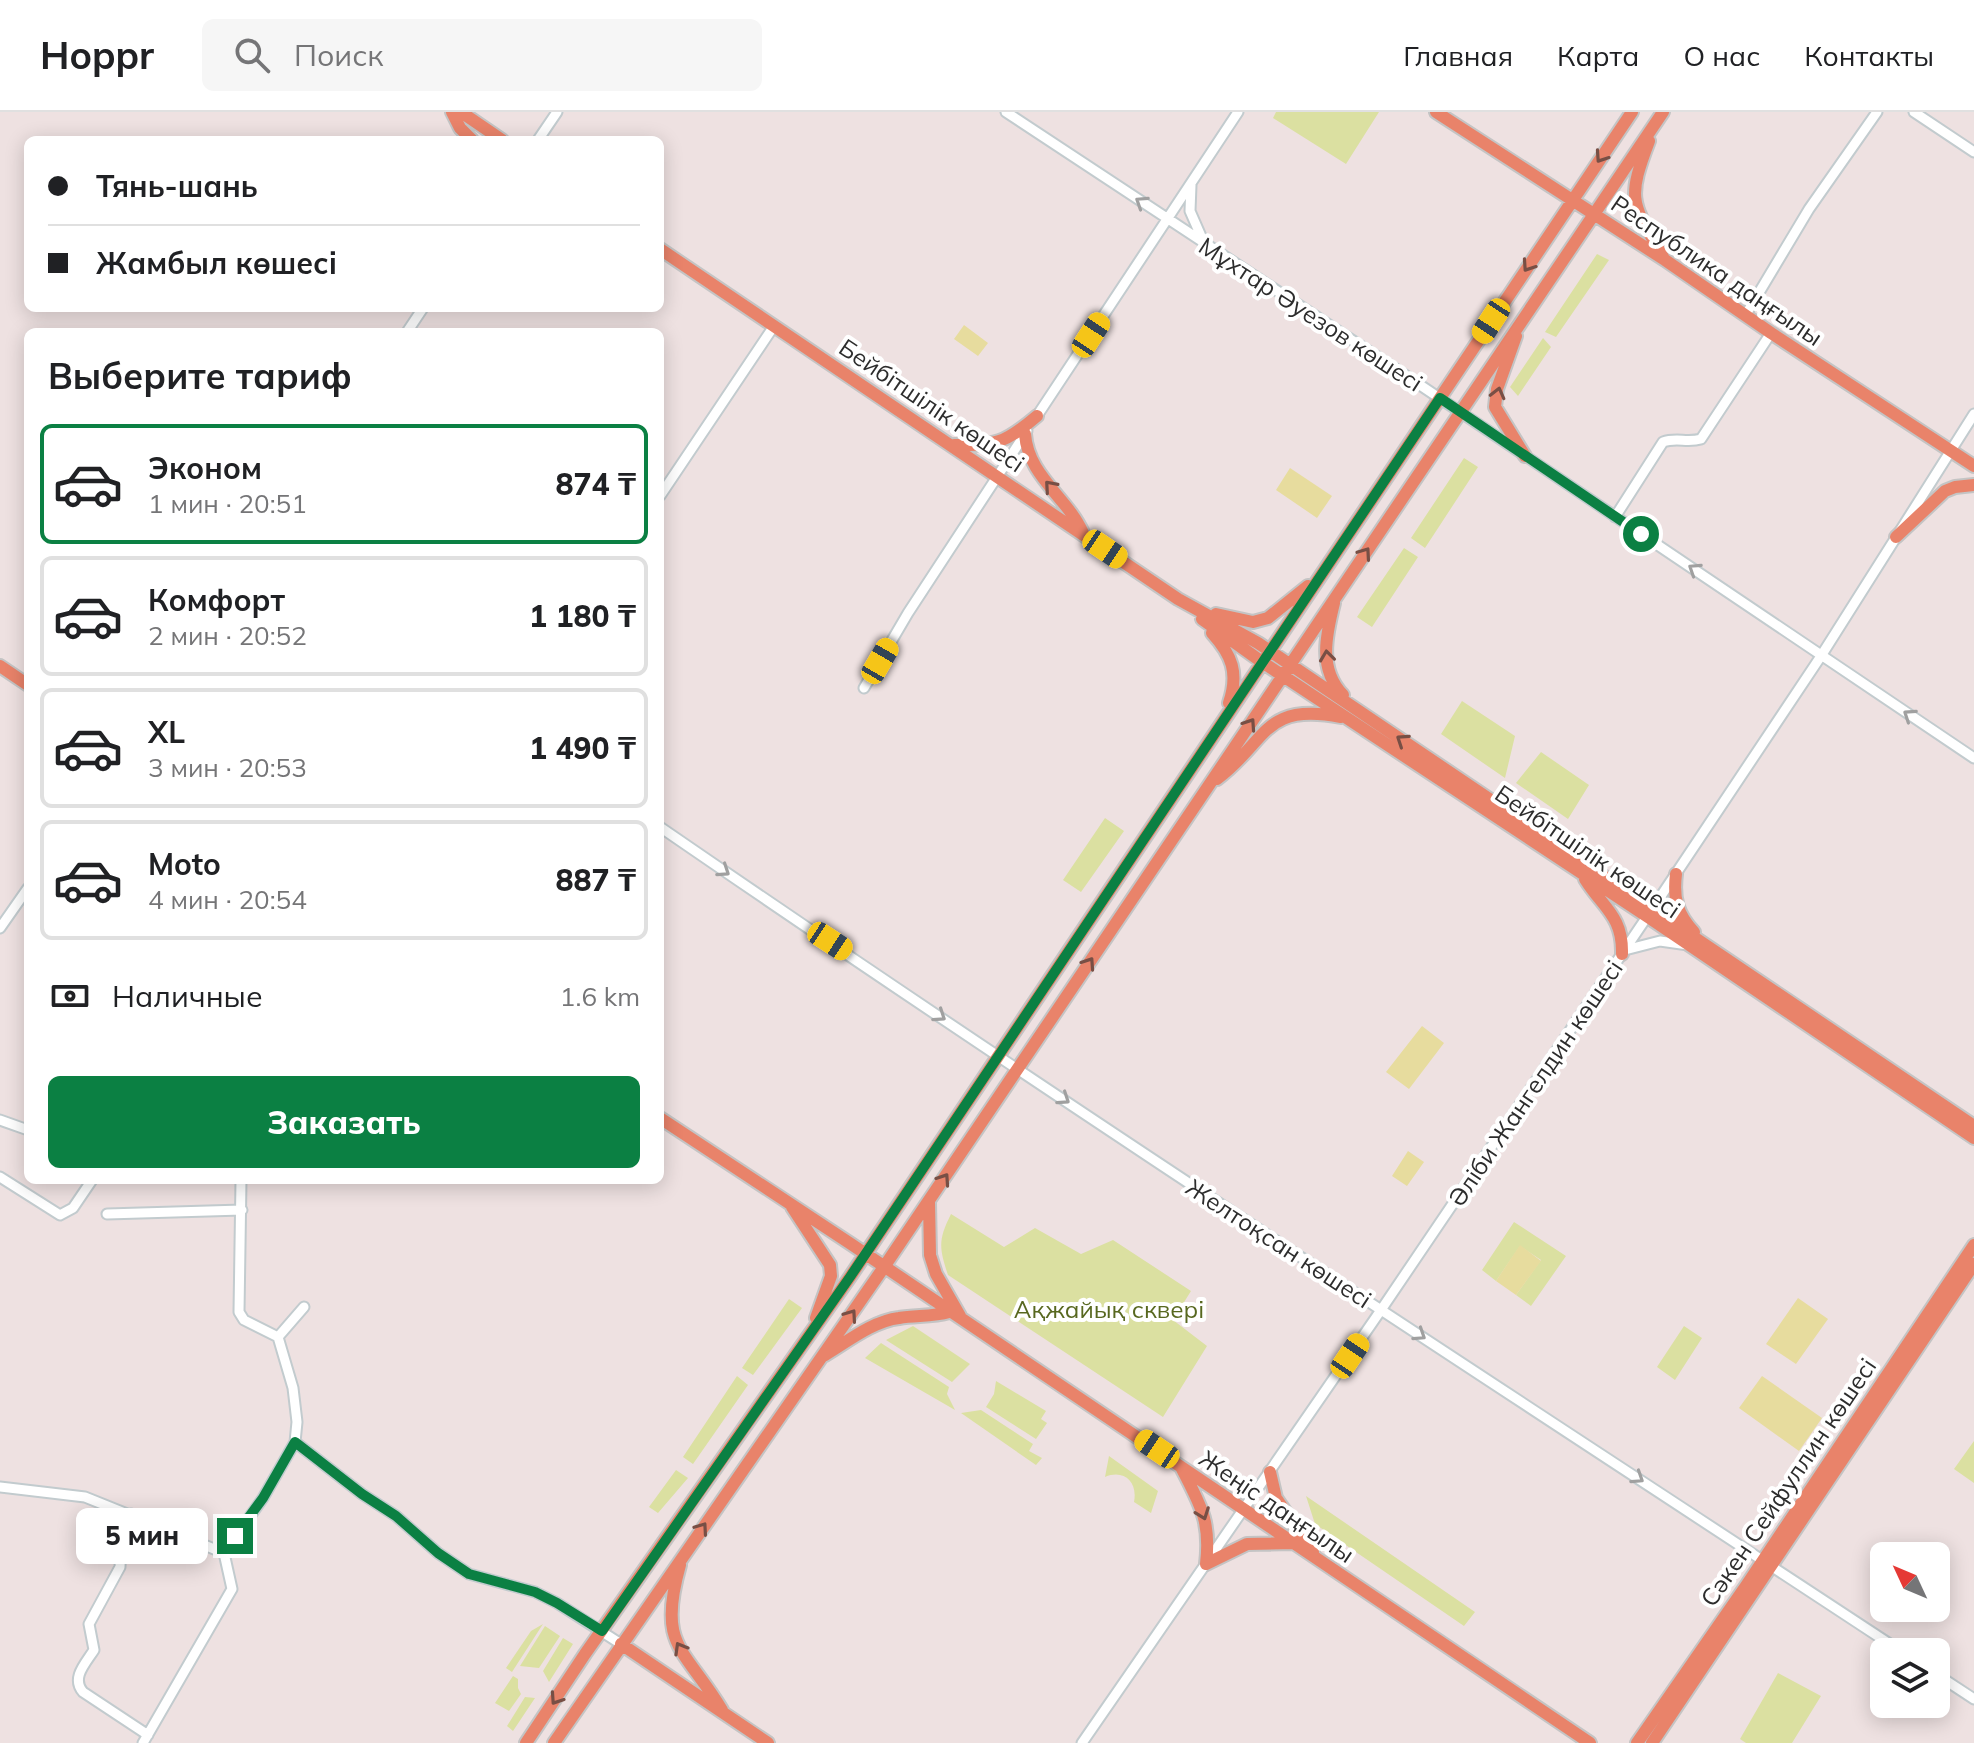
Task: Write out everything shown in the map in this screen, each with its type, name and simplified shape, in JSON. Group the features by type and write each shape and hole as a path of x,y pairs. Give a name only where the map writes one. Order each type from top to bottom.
{"main road":[{"path":"452,112 468,136"},
{"path":"461,112 496,136"},
{"name":"Республика даңғылы","path":"1436,112 1571,201 1591,218 1665,260 1745,316 1768,338 1974,466"},
{"path":"526,1743 866,1254 1632,112"},
{"path":"554,1743 929,1201 1660,116"},
{"path":"1660,116 1636,177 1634,191 1635,208 1665,260"},
{"name":"Бейбітшілік көшесі","path":"664,252 1650,913 1690,945 1974,1138"},
{"path":"1520,324 1507,368 1497,389 1495,407 1525,456"},
{"path":"952,445 1001,442 1037,416"},
{"path":"1025,434 1026,451 1033,466 1075,515 1083,533"},
{"path":"1896,537 1945,491 1974,485"},
{"path":"1199,613 1253,622 1268,618 1320,576"},
{"path":"1336,595 1326,637 1326,662 1352,714"},
{"path":"1199,613 1230,655 1235,671 1233,692 1225,717"},
{"path":"0,666 24,682"},
{"path":"1208,785 1233,767 1270,725 1288,716 1352,714"},
{"name":"Бейбітшілік көшесі","path":"1352,714 1581,873 1714,950 1974,1126"},
{"path":"1581,873 1619,924 1624,952"},
{"path":"1676,874 1673,900 1691,929 1714,950"},
{"name":"Жеңіс даңғылы","path":"664,1121 1590,1743"},
{"path":"822,1356 884,1321 900,1317 955,1316 930,1255 929,1201"},
{"path":"790,1204 830,1265 831,1276 810,1334"},
{"name":"Сәкен Сейфуллин көшесі","path":"1652,1743 1974,1245"},
{"name":"Сәкен Сейфуллин көшесі","path":"1637,1743 1767,1564 1974,1264"},
{"path":"1181,1466 1205,1519 1209,1541 1206,1564"},
{"path":"1270,1472 1276,1498 1320,1561"},
{"path":"1206,1564 1247,1544 1294,1543"},
{"path":"684,1555 673,1592 671,1628 674,1639 724,1713"},
{"path":"621,1644 768,1743"},
{"path":"1664,1743 1667,1727 1677,1706"}],"street":[{"path":"541,136 557,112"},
{"name":"Мұхтар Әуезов көшесі","path":"1006,112 1440,398 1974,758"},
{"path":"864,688 908,613 997,475 1238,112"},
{"path":"1745,316 1809,209 1877,112"},
{"path":"1914,112 1974,152"},
{"path":"1191,183 1190,211 1206,246"},
{"path":"664,490 774,326"},
{"path":"1615,517 1663,442 1701,439 1768,338"},
{"name":"Әліби Жангелдин көшесі","path":"1082,1743 1624,952 1821,656 1974,414"},
{"name":"Желтоқсан көшесі","path":"664,830 1178,1177 1881,1638"},
{"path":"0,928 24,894"},
{"path":"1624,952 1660,941 1690,945"},
{"path":"0,1120 5,1119 24,1128"},
{"path":"0,1177 60,1215 73,1208 89,1184"},
{"path":"131,1514 121,1546 120,1567 89,1624 94,1650 79,1674 78,1682 83,1692 146,1739 232,1589 224,1553 263,1498 295,1442 297,1422 293,1388 278,1337 244,1320 239,1312 241,1184"},
{"path":"107,1214 242,1210"},
{"path":"278,1337 304,1307"},
{"path":"295,1442 469,1574 535,1592 621,1644"},
{"path":"0,1487 69,1494 131,1514 224,1553"},
{"path":"1950,1683 1974,1699"}],"green space":[{"path":"1276,112 1379,112 1346,164 1273,118"},
{"path":"1597,254 1609,260 1556,337 1545,332"},
{"path":"1543,338 1551,347 1518,396 1510,387"},
{"path":"1464,458 1478,467 1425,548 1411,538"},
{"path":"1404,548 1418,557 1372,627 1357,617"},
{"path":"1462,701 1515,736 1505,778 1441,734"},
{"path":"1541,752 1589,785 1568,819 1516,783"},
{"path":"1105,818 1124,831 1081,892 1063,880"},
{"name":"Ақжайық сквері","path":"951,1214 1004,1247 1035,1228 1081,1254 1113,1240 1191,1291 1173,1320 1207,1346 1163,1417 948,1275 941,1244"},
{"path":"1514,1222 1566,1256 1531,1306 1516,1295 1541,1260 1520,1246 1496,1281 1482,1270"},
{"path":"789,1299 802,1308 753,1375 742,1368"},
{"path":"913,1326 970,1364 952,1382 886,1340"},
{"path":"1684,1326 1702,1338 1675,1380 1657,1367"},
{"path":"881,1343 949,1387 947,1394 955,1410 865,1358"},
{"path":"737,1376 748,1385 693,1464 683,1457"},
{"path":"996,1381 1046,1411 1041,1419 1047,1423 1036,1439 986,1407 994,1394"},
{"path":"981,1410 1033,1444 1029,1451 1042,1458 1036,1465 961,1413"},
{"path":"1974,1441 1974,1483 1954,1469"},
{"path":"1109,1456 1158,1491 1151,1513 1134,1502 1134,1489 1128,1479 1118,1475 1105,1477"},
{"path":"676,1470 688,1478 658,1513 649,1507"},
{"path":"1306,1496 1475,1612 1464,1626 1315,1524"},
{"path":"543,1624 512,1672 506,1668 531,1631"},
{"path":"545,1626 560,1636 539,1668 520,1666"},
{"path":"563,1638 573,1644 549,1682 543,1671"},
{"path":"1778,1673 1821,1696 1792,1743 1746,1743 1740,1739"},
{"path":"513,1676 518,1679 521,1694 509,1711 495,1703"},
{"path":"525,1697 535,1698 513,1731 507,1726"}],"shaded area":[{"path":"964,325 988,343 978,356 954,339"},
{"path":"1290,468 1332,496 1317,518 1276,490"},
{"path":"1422,1026 1444,1043 1409,1089 1386,1072"},
{"path":"1408,1151 1424,1162 1407,1186 1392,1176"},
{"path":"1520,1245 1541,1261 1516,1295 1496,1281"},
{"path":"1798,1298 1828,1319 1796,1364 1766,1344"},
{"path":"1762,1376 1822,1418 1799,1451 1739,1408"}],"route":[{"path":"235,1536 263,1498 295,1442 469,1574 535,1592 602,1631 850,1277 1440,398 1641,534"}]}
